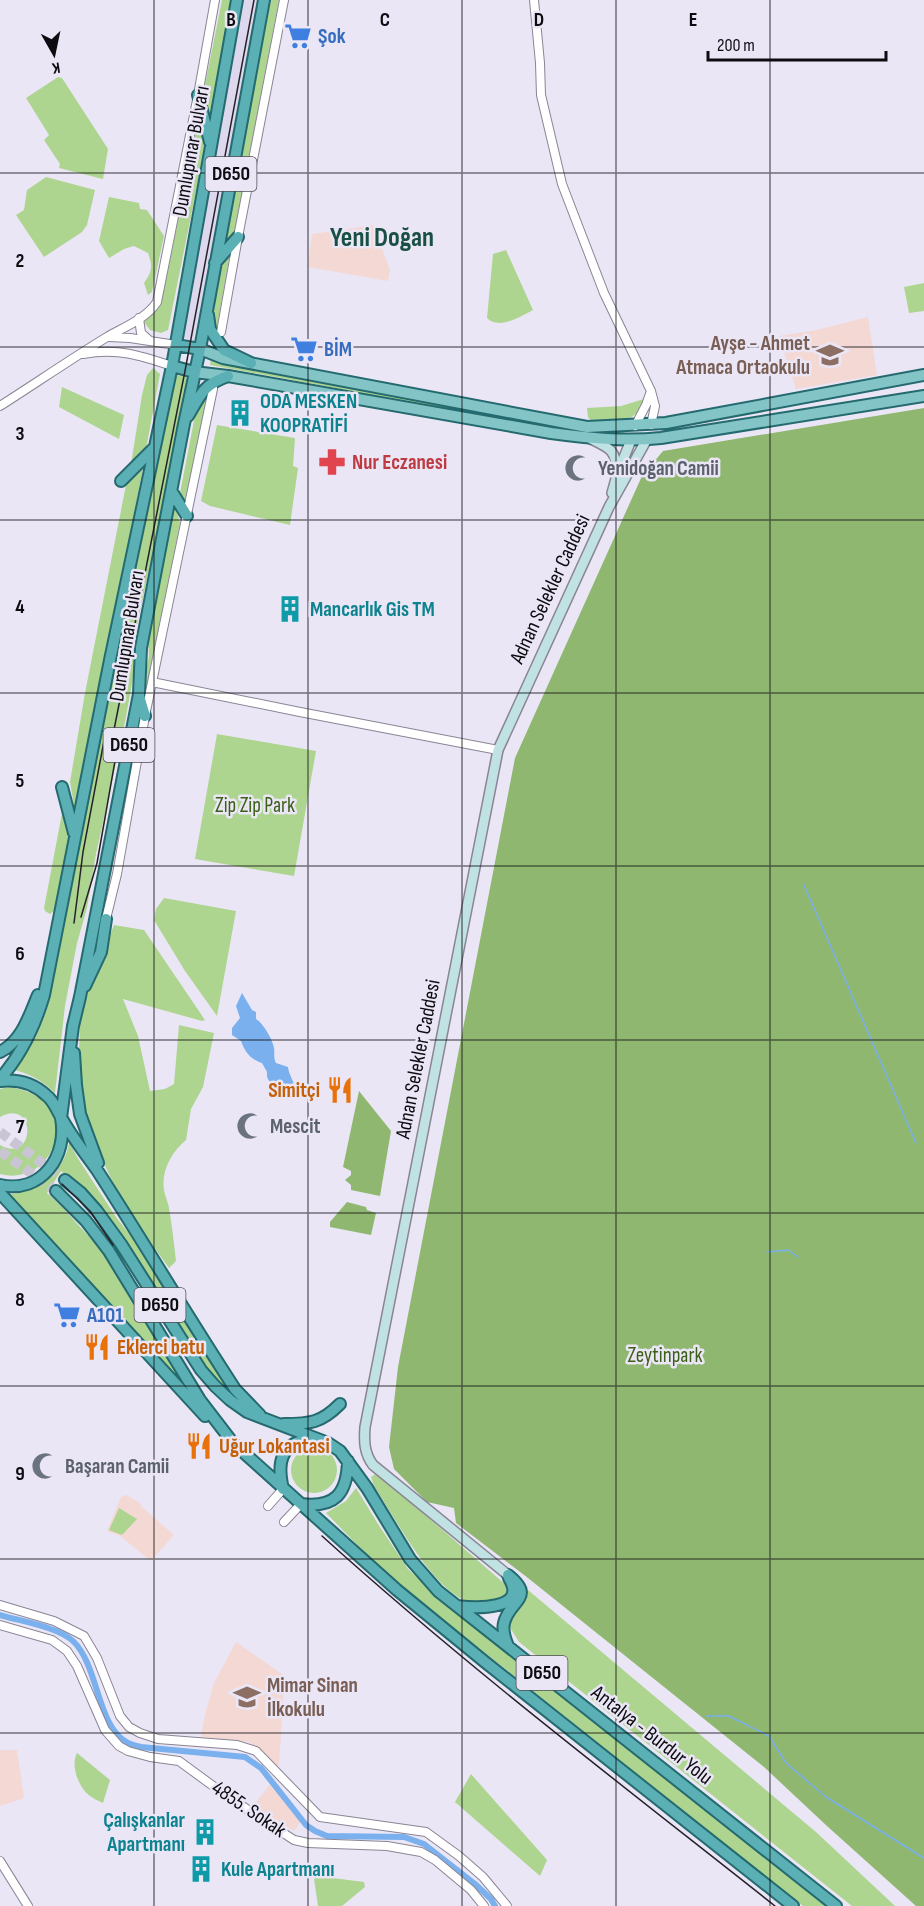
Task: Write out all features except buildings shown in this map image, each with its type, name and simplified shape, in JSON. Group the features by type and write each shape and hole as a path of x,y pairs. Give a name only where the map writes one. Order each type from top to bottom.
{"highway":[{"name":"Dumlupınar Bulvarı","path":"0,1080 26,1043 39,1014 172,366 237,0"},
{"name":"Dumlupınar Bulvarı","path":"0,1185 18,1186 42,1176 58,1156 62,1143 61,1118 73,1026 139,694 141,648 200,349 264,0"},
{"path":"198,95 212,148"},
{"path":"214,263 238,237"},
{"path":"207,305 210,329 224,350 251,363"},
{"path":"176,345 200,349"},
{"path":"172,366 194,372"},
{"path":"184,424 204,389 213,381 228,376"},
{"path":"121,481 155,447"},
{"path":"172,492 188,516"},
{"path":"139,694 145,716"},
{"path":"62,787 75,836"},
{"path":"80,997 101,952 106,919"},
{"path":"0,1052 9,1048 20,1035 47,975"},
{"path":"73,1026 80,1114 105,1183"},
{"path":"0,1080 24,1082 36,1087 51,1100 235,1389 269,1422 304,1424 319,1421 327,1417 340,1404"},
{"name":"Antalya - Burdur Yolu","path":"65,1180 97,1211 121,1244 201,1370 230,1400 247,1412 328,1443 340,1451 410,1559 438,1591 836,1906"},
{"name":"D650","path":"56,1191 86,1221 109,1251 200,1400 233,1443 397,1590 793,1906"},
{"path":"0,1193 204,1416 233,1443"},
{"path":"0,1206 20,1217"},
{"path":"283,1489 279,1474 282,1457 294,1443 314,1438"},
{"path":"301,1504 317,1505 334,1499 348,1477 348,1461"},
{"path":"457,1606 484,1608 501,1604 513,1593 514,1588 508,1575"},
{"path":"508,1575 521,1590 519,1600 504,1620 503,1630 508,1646"}],"main road":[{"path":"200,349 224,358 587,427 635,426 671,422 924,375"},
{"path":"194,372 539,431 589,438 631,440 924,396"},
{"path":"647,439 651,425"},
{"path":"631,440 635,426"},
{"path":"589,438 610,449 616,459 617,475"},
{"name":"Adnan Selekler Caddesi","path":"508,1575 373,1465 366,1454 364,1440 498,750 609,507 647,439"},
{"name":"Adnan Selekler Caddesi","path":"609,507 617,475 631,440"}],"street":[{"path":"0,406 150,311 157,302 215,0"},
{"path":"221,332 284,0"},
{"path":"534,0 541,95 562,184 603,293 651,391 659,416 671,422"},
{"path":"139,318 141,333 150,341"},
{"path":"107,337 176,345"},
{"path":"79,355 112,351 136,355 172,366"},
{"path":"106,919 117,874 145,716 213,389"},
{"path":"635,426 651,391"},
{"path":"651,425 655,406"},
{"path":"152,682 498,750"},
{"path":"268,1506 283,1489"},
{"path":"284,1522 301,1504"},
{"path":"0,1605 54,1621 84,1636 97,1658 120,1716 129,1727 158,1738 237,1745 256,1752 320,1817 426,1832 483,1877 507,1906"},
{"name":"4855. Sokak","path":"0,1624 52,1640 67,1651 77,1666 105,1730 119,1746 139,1754 179,1761 288,1837 308,1843 387,1845 421,1852 435,1860 471,1890 484,1906"},
{"path":"0,1861 28,1906"}],"shaded area":[{"path":"244,0 260,0 194,340 181,337"},
{"path":"373,225 390,270 388,281 308,267 312,234"},
{"name":"Ayşe - Ahmet Atmaca Ortaokulu","path":"868,317 877,375 796,389 779,336 817,330"},
{"path":"126,1495 139,1502 174,1535 151,1561 120,1536 107,1531 121,1497"},
{"name":"Mimar Sinan İlkokulu","path":"236,1642 285,1676 277,1767 249,1742 202,1737 201,1734 214,1683"},
{"path":"0,1750 17,1750 24,1798 0,1806"},
{"path":"271,1783 301,1821 294,1831 253,1806"}],"green space":[{"path":"222,0 234,0 232,13 168,330 161,333 150,330 144,322 161,305"},
{"path":"271,0 279,0 234,235 223,248"},
{"path":"58,77 62,78 108,149 103,179 59,168 60,164 44,140 49,135 26,98"},
{"path":"46,177 95,190 87,225 82,232 44,257 16,215 24,210 27,190"},
{"path":"109,197 139,203 140,209 147,210 164,236 152,292 148,295 144,283 151,269 148,253 134,246 109,258 99,241"},
{"path":"231,248 217,327 219,335 217,336 211,315 221,261"},
{"path":"506,250 533,310 509,321 497,323 487,318 493,254"},
{"path":"924,283 924,311 909,313 904,287"},
{"path":"211,358 586,431 624,431 623,438 585,434 210,365"},
{"path":"153,368 160,374 146,449 131,464 142,395 147,375"},
{"path":"173,374 189,378 137,625 138,651 125,722 65,1006 55,1093 35,1078 12,1069 36,1037 47,1009"},
{"path":"62,387 124,415 119,439 59,407"},
{"path":"209,392 184,505 180,493 197,405"},
{"path":"644,399 639,411 627,421 592,422 588,417 587,408 621,406"},
{"name":"Zeytinpark","path":"924,408 924,1906 916,1906 764,1767 456,1523 454,1508 427,1502 394,1469 389,1447 398,1367 515,758 642,476 663,451"},
{"path":"217,425 295,438 293,466 298,468 290,525 210,506 201,501"},
{"path":"144,463 75,811 70,782 127,480"},
{"path":"175,505 180,523 143,705 140,698 149,656 148,638"},
{"name":"Zip Zip Park","path":"217,734 316,751 294,876 195,859"},
{"path":"63,808 71,833 56,907 50,914 44,908"},
{"path":"164,898 236,911 217,1016 185,971 154,920 156,909"},
{"path":"114,925 144,930 205,1020 123,999 138,1036 150,1091 165,1089 174,1084 179,1025 214,1033 203,1087 191,1109 186,1140 172,1156 164,1175 164,1190 169,1208 176,1261 169,1268 140,1228 114,1185 90,1133 84,1107 79,1051 81,998 91,984"},
{"path":"9,1087 33,1095 49,1107 55,1123 55,1140 48,1156 36,1168 20,1175 0,1174 0,1145 12,1149 20,1146 26,1140 27,1131 26,1122 21,1116 12,1113 0,1117 0,1089"},
{"path":"359,1091 391,1131 380,1196 351,1190 351,1185 345,1180 351,1175 351,1171 343,1167"},
{"path":"69,1142 116,1217 134,1240 218,1375 236,1399 204,1368 93,1199 61,1171 47,1193 103,1252 181,1382 68,1261 10,1194 30,1189 48,1178 62,1162"},
{"path":"347,1202 366,1207 367,1210 376,1213 371,1235 330,1227 330,1222"},
{"path":"314,1447 330,1454 337,1470 330,1486 314,1493 298,1486 291,1470 298,1454"},
{"path":"377,1473 506,1585 507,1591 503,1599 480,1603 466,1601 440,1582 403,1533 374,1486 371,1477"},
{"path":"356,1488 408,1569 430,1589 829,1906 803,1906 378,1566 326,1513 346,1501"},
{"path":"119,1508 137,1519 122,1535 109,1530"},
{"path":"528,1590 816,1832 895,1906 852,1906 519,1642 509,1626 525,1600"},
{"path":"77,1753 110,1780 103,1803 90,1796 79,1782 75,1770"},
{"path":"471,1774 547,1860 540,1876 455,1802"},
{"path":"317,1876 364,1882 365,1887 342,1906 318,1906 314,1879"}],"water":[{"path":"242,993 252,1010 256,1012 256,1019 270,1036 276,1063 288,1067 294,1084 290,1094 281,1095 276,1090 268,1079 262,1063 251,1057 241,1041 232,1035 232,1028 240,1018 236,1006"}],"waterway":[{"path":"804,885 916,1143"},
{"path":"767,1252 788,1250 798,1257"},
{"path":"0,1615 49,1628 74,1642 89,1666 110,1724 128,1743 141,1747 245,1757 261,1768 306,1825 315,1831 327,1836 404,1837 424,1844 475,1884 495,1906"},
{"path":"706,1716 729,1716 769,1736 786,1763 826,1797 924,1858"}],"tunnel":[{"path":"0,1132 65,1180"},
{"path":"0,1151 56,1191"}],"tram line":[{"path":"109,755 185,371 254,0"},
{"path":"74,923 83,852 104,741"},
{"path":"81,917 97,863 118,744"},
{"path":"62,1184 90,1211 113,1245"},
{"path":"322,1536 489,1679 775,1906"}],"place":[{"name":"Şok","path":"298,36"},
{"name":"BİM","path":"304,349"},
{"name":"Ayşe - Ahmet Atmaca Ortaokulu","path":"830,355"},
{"name":"ODA MESKEN KOOPRATİFİ","path":"240,413"},
{"name":"Nur Eczanesi","path":"332,462"},
{"name":"Yenidoğan Camii","path":"578,468"},
{"name":"Mancarlık Gis TM","path":"290,609"},
{"name":"Simitçi","path":"340,1090"},
{"name":"Mescit","path":"250,1126"},
{"name":"A101","path":"67,1315"},
{"name":"Eklerci batu","path":"97,1347"},
{"name":"Uğur Lokantasi","path":"199,1446"},
{"name":"Başaran Camii","path":"45,1466"},
{"name":"Mimar Sinan İlkokulu","path":"247,1697"},
{"name":"Çalışkanlar Apartmanı","path":"205,1832"},
{"name":"Kule Apartmanı","path":"201,1869"}],"district":[{"name":"Yeni Doğan","path":"382,238"}]}
